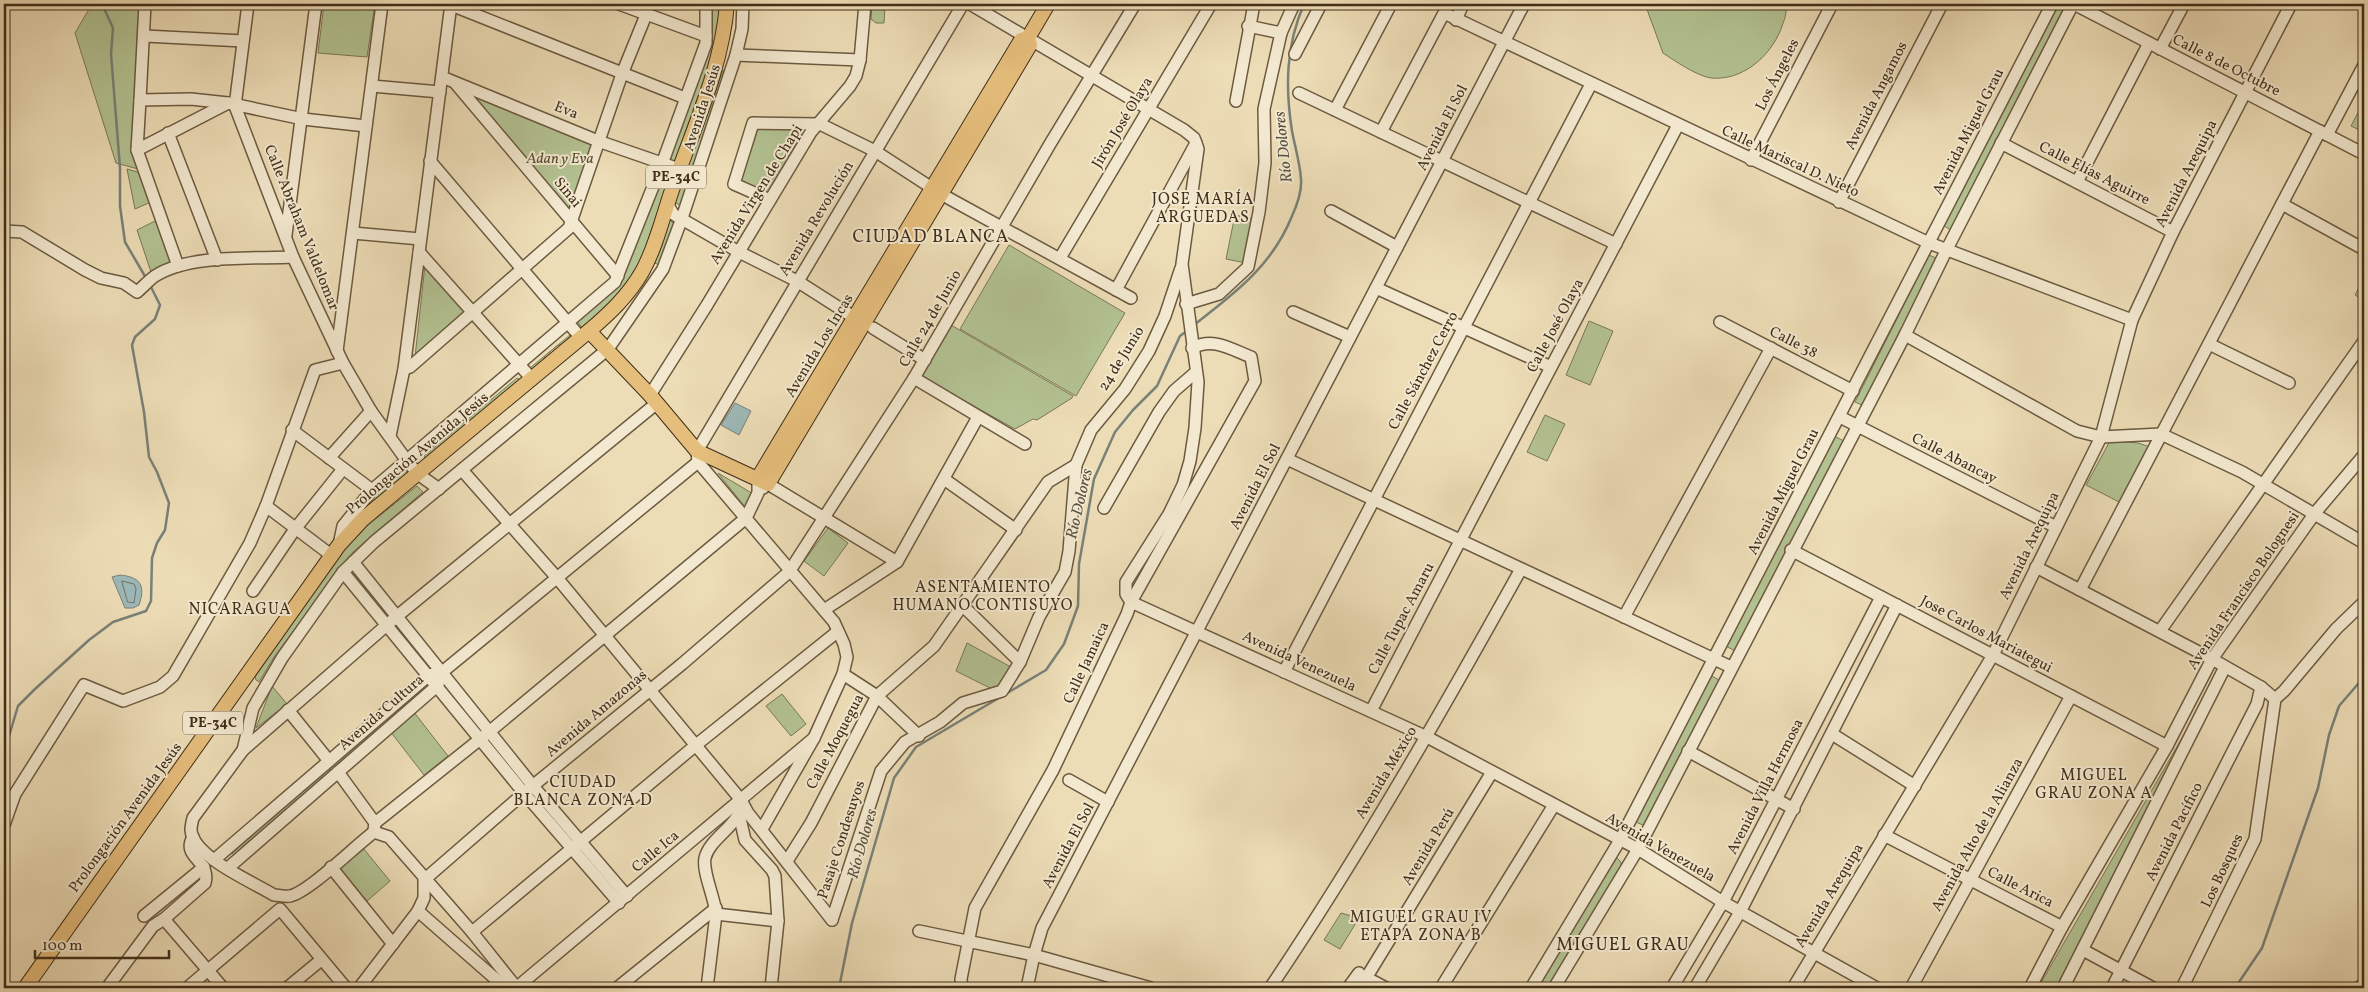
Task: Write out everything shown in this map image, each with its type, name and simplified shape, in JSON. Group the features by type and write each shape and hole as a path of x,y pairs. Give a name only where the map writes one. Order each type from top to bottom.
{"main road":[{"name":"Prolongación Avenida Jesús","path":"25,988 335,550 363,519 585,335 617,307 629,292 648,259 721,48 727,4"},
{"name":"Avenida Los Incas","path":"761,485 937,191 1022,40 1028,38 1048,4"},
{"name":"Avenida Los Incas","path":"761,485 855,318 937,191"},
{"path":"585,335 608,349 654,399 698,457 761,485"}],"street":[{"path":"145,4 145,36 137,150 178,266"},
{"name":"Calle Abraham Valdelomar","path":"248,4 232,104 293,257 343,363 371,411 407,461 418,474 438,489"},
{"path":"286,237 303,119 316,4"},
{"path":"337,351 382,4"},
{"path":"390,436 404,368 451,4 685,98"},
{"path":"619,4 706,36"},
{"path":"266,506 295,529 335,550 343,526 372,490 519,366 618,276 662,164 706,43 706,4"},
{"name":"Avenida Jesús","path":"242,750 253,708 266,683 343,572 363,551 608,349 643,301 663,269 682,218 736,55 742,30 743,4"},
{"name":"Avenida Virgen de Chapi","path":"242,750 386,625 654,399 811,132 820,124 856,76 860,60 865,4"},
{"name":"Avenida Revolución","path":"441,673 558,579 698,457 797,281 963,4"},
{"path":"970,4 1149,108 1195,140 1198,149 1182,264 1196,372 1195,428 1183,485 1169,514 1126,582 1126,594 1131,602"},
{"name":"Calle 24 de Junio","path":"789,572 826,518 925,360 1135,4"},
{"name":"Jirón José Olaya","path":"1060,258 1211,4"},
{"path":"1236,101 1248,26 1254,4"},
{"path":"1187,308 1220,294 1248,267 1259,212 1265,163 1264,109 1281,33 1294,4"},
{"path":"1295,54 1321,4"},
{"path":"1335,110 1391,4"},
{"path":"1456,20 1463,4"},
{"name":"Avenida El Sol","path":"1027,988 1042,928 1524,4"},
{"name":"Los Ángeles","path":"1751,160 1832,4"},
{"name":"Avenida Angamos","path":"1839,202 1942,4"},
{"name":"Avenida Miguel Grau","path":"1531,988 1620,840 2052,4"},
{"path":"1554,988 1638,849 1905,335 2073,4"},
{"name":"Calle 8 de Octubre","path":"2073,4 2364,154"},
{"path":"2160,49 2184,4"},
{"name":"Avenida Arequipa","path":"1793,988 1993,655 2101,437 2132,320 2173,232 2291,4"},
{"name":"Calle Mariscal D. Nieto","path":"1382,132 1444,13 1839,202 1946,251 2132,320"},
{"path":"404,368 410,367 570,228 598,141 646,15"},
{"path":"1248,26 1281,33"},
{"path":"145,36 243,41"},
{"path":"2077,182 2149,43"},
{"path":"736,55 860,60"},
{"path":"2080,590 2282,204 2364,66"},
{"name":"Eva","path":"442,77 598,141 679,169"},
{"name":"Sinai","path":"455,82 618,276"},
{"name":"Calle Sánchez Cerro","path":"1284,672 1591,84"},
{"path":"372,86 440,92"},
{"path":"1299,93 1616,244"},
{"path":"140,100 191,99 232,104 303,119 366,126"},
{"path":"137,150 168,133 232,104"},
{"path":"770,200 734,184 753,123 820,124 875,151 937,191 1131,298"},
{"name":"Calle José Olaya","path":"1460,540 1678,125"},
{"path":"168,133 217,260"},
{"path":"1116,290 1195,140"},
{"name":"Calle Elías Aguirre","path":"2001,143 2173,232"},
{"path":"430,161 524,269 568,323 585,335"},
{"path":"667,203 673,214 739,252 797,281 855,318"},
{"path":"2282,204 2360,247"},
{"path":"1331,212 1397,248"},
{"path":"4,232 22,232 85,270 102,278 124,283 137,292 155,276 178,266 217,260 293,257"},
{"path":"353,233 420,239"},
{"path":"419,252 532,379"},
{"name":"24 de Junio","path":"1076,465 1091,430 1124,388 1149,351 1165,316 1182,264"},
{"path":"1376,288 1551,367"},
{"path":"629,292 643,301"},
{"path":"1293,312 1350,337"},
{"name":"Calle 38","path":"1720,322 1853,391"},
{"path":"873,328 925,360"},
{"path":"1905,335 2077,431 2101,437 2161,434 2242,472 2364,543"},
{"path":"2160,631 2364,341"},
{"name":"Calle Jamaica","path":"962,988 961,979 975,908 1053,770 1131,602 1255,381 1252,358 1213,343 1204,342 1191,345"},
{"path":"2209,344 2289,384"},
{"path":"1624,617 1771,348"},
{"path":"4,825 15,794 84,684 123,701 160,688 173,676 242,560 266,506 315,370 343,363"},
{"path":"1104,508 1159,412 1174,392 1196,372"},
{"path":"914,378 1025,444"},
{"path":"329,458 371,411"},
{"path":"824,610 897,562 978,417"},
{"name":"Calle Abancay","path":"1840,417 2056,527"},
{"path":"292,430 372,490"},
{"name":"Avenida Francisco Bolognesi","path":"2030,988 2062,927 2167,746 2212,659 2315,513 2364,455"},
{"path":"698,457 789,572 834,622 844,644 847,657 844,674 814,738 762,829"},
{"path":"1287,459 1731,668"},
{"name":"Calle Moquegua","path":"787,861 811,823 877,696 934,646 1048,482 1076,465"},
{"name":"Pasaje Condesuyos","path":"787,861 832,920 881,771 905,742 940,722 963,703 1002,690 1020,662 1039,617 1065,572 1069,551 1076,465"},
{"path":"253,591 295,529 343,469"},
{"path":"462,470 558,579 604,636 650,688 741,800 748,813 787,861"},
{"path":"944,479 1016,530"},
{"path":"242,750 193,818 191,829 193,837 205,854 214,860 274,895 290,896 307,888 375,827 484,735 746,518 761,485 826,518 897,562"},
{"name":"Calle Tupac Amaru","path":"1371,711 1460,540"},
{"name":"Jose Carlos Mariategui","path":"1792,550 2167,746"},
{"path":"353,562 441,673 484,735"},
{"path":"2036,567 2212,659 2261,687 2275,699 2284,691 2336,629 2364,602"},
{"name":"Avenida México","path":"1270,988 1309,930 1428,737 1521,569"},
{"path":"343,572 386,625 484,735 623,900"},
{"name":"Avenida Amazonas","path":"424,880 529,789 650,688 682,664 789,572"},
{"name":"Avenida Villa Hermosa","path":"1672,988 1723,902 1881,597"},
{"name":"Avenida Venezuela","path":"1131,602 1428,737 1638,849 1740,912 1877,988"},
{"path":"962,605 1020,662"},
{"path":"1695,988 1740,912 1897,605"},
{"path":"472,932 696,745 837,632"},
{"name":"Avenida Francisco Bolognesi","path":"2063,988 2225,667"},
{"name":"Avenida Cultura","path":"214,860 429,675 441,673 438,685 228,868"},
{"path":"844,674 877,696 918,736"},
{"name":"Avenida Pacífico","path":"2112,988 2257,704 2261,687"},
{"name":"Avenida Alto de la Alianza","path":"1911,988 2071,696"},
{"name":"Los Bosques","path":"2182,988 2255,839 2275,699"},
{"path":"288,710 329,761"},
{"path":"1832,734 1915,786"},
{"name":"Calle Ica","path":"516,988 814,738"},
{"path":"1688,751 1794,809"},
{"path":"338,772 375,827 389,837 424,880 472,932 516,988"},
{"name":"Avenida Perú","path":"1360,988 1363,975 1492,772"},
{"path":"1069,780 1108,802"},
{"path":"741,800 739,814 744,840 772,870 774,876 778,921 771,988"},
{"path":"1441,988 1554,805"},
{"path":"707,988 716,911 706,871 705,858 708,851 739,814"},
{"name":"Calle Arica","path":"1884,835 2062,927"},
{"path":"107,988 153,926 164,919 205,883 207,875 204,867 189,849 189,844 193,837"},
{"path":"144,916 204,867"},
{"path":"331,867 394,944"},
{"path":"359,988 418,911 424,898 424,880"},
{"path":"187,988 280,909 346,988"},
{"path":"418,911 499,982 516,988"},
{"path":"617,988 716,911 778,921"},
{"path":"164,919 223,988"},
{"path":"920,931 1034,955 1151,988"},
{"path":"2083,950 2153,988"},
{"path":"287,988 321,960"},
{"path":"1348,988 1363,975 1386,988"},
{"path":"2358,988 2364,984"}],"green space":[{"path":"92,4 141,4 138,169 116,163 75,33"},
{"path":"324,4 375,4 367,57 318,53"},
{"path":"710,4 720,4 719,31 714,52 674,163 668,159 691,97"},
{"path":"872,4 885,4 884,23 876,23 871,19"},
{"path":"1645,4 1785,4 1786,10 1776,39 1762,58 1744,71 1733,76 1711,78 1693,71 1663,53"},
{"path":"2057,5 2065,10 1953,231 1944,226"},
{"path":"723,70 727,71 682,206 674,202"},
{"name":"Adan y Eva","path":"472,94 592,144 570,209"},
{"path":"2364,101 2364,132 2351,126"},
{"path":"758,129 804,130 767,193 741,181"},
{"path":"127,169 138,172 151,202 135,209"},
{"path":"668,172 670,176 639,266 618,298 581,327 578,322 617,287 664,173"},
{"path":"1235,215 1254,219 1246,263 1226,259"},
{"path":"669,219 675,225 660,265 654,263"},
{"path":"157,220 173,264 151,272 137,230"},
{"path":"1009,245 1125,313 1076,396 960,329"},
{"path":"1929,255 1938,259 1864,406 1855,402"},
{"path":"425,265 466,313 415,357"},
{"path":"2364,278 2364,300 2355,295"},
{"path":"1589,321 1613,331 1590,385 1566,375"},
{"path":"951,325 1073,396 1072,398 1037,420 1033,419 1015,429 920,376"},
{"path":"570,335 572,336 565,345 558,345 545,356 543,365 533,372 530,368"},
{"path":"517,378 521,380 425,458 424,456"},
{"path":"1545,415 1565,424 1547,461 1527,452"},
{"path":"1834,436 1844,441 1735,651 1726,646"},
{"path":"2110,441 2138,443 2150,447 2121,503 2086,485"},
{"path":"405,468 407,475 360,513 368,503"},
{"path":"718,473 755,495 745,507"},
{"path":"417,486 423,492 346,560 274,657 259,682 256,680 255,677 342,552 368,525"},
{"path":"828,528 848,543 824,576 804,561"},
{"path":"354,570 390,610 385,614 350,574"},
{"path":"967,643 1011,667 996,691 956,671"},
{"path":"1710,675 1719,680 1645,826 1636,822"},
{"path":"2217,677 2057,988 2038,988"},
{"path":"425,685 427,687 339,765 335,761"},
{"path":"272,686 287,704 256,728"},
{"path":"782,694 806,724 791,736 766,706"},
{"path":"413,711 448,756 424,775 390,731"},
{"path":"328,767 332,771 235,856 232,853"},
{"path":"363,848 390,881 367,901 339,868"},
{"path":"1617,858 1621,862 1621,869 1550,988 1535,988 1611,861"},
{"path":"1341,913 1359,918 1340,949 1324,940"}],"water":[{"path":"735,403 751,411 739,435 721,425"},
{"path":"120,575 137,580 140,583 142,592 139,605 133,608 125,608 112,577"}],"waterway":[{"path":"102,4 113,28 111,54 120,168 120,206 125,242 146,278"},
{"name":"Río Dolores","path":"1194,325 1238,290 1263,264 1284,234 1294,212 1301,188 1301,179 1292,131 1288,82 1290,51 1304,4"},
{"path":"4,746 7,743 18,706 35,689 89,640 113,622 146,611 151,601 152,558 157,543 165,530 169,503 149,457 144,412 132,345 135,337 155,319 160,305 150,285"},
{"name":"Río Dolores","path":"839,988 852,923 894,778 916,747 1046,670 1064,644 1078,606 1079,564 1094,479 1115,432 1133,410 1157,386 1180,336 1188,330"},
{"path":"2235,988 2262,948 2318,788 2329,735 2339,706 2364,677"}],"district":[{"name":"JOSE MARÍA ARGUEDAS","path":"1203,209"},
{"name":"CIUDAD BLANCA","path":"931,237"},
{"name":"ASENTAMIENTO HUMANO CONTISUYO","path":"983,597"},
{"name":"NICARAGUA","path":"240,610"},
{"name":"MIGUEL GRAU ZONA A","path":"2094,785"},
{"name":"CIUDAD BLANCA ZONA D","path":"583,792"},
{"name":"MIGUEL GRAU IV ETAPA ZONA B","path":"1421,927"},
{"name":"MIGUEL GRAU","path":"1623,945"}]}
